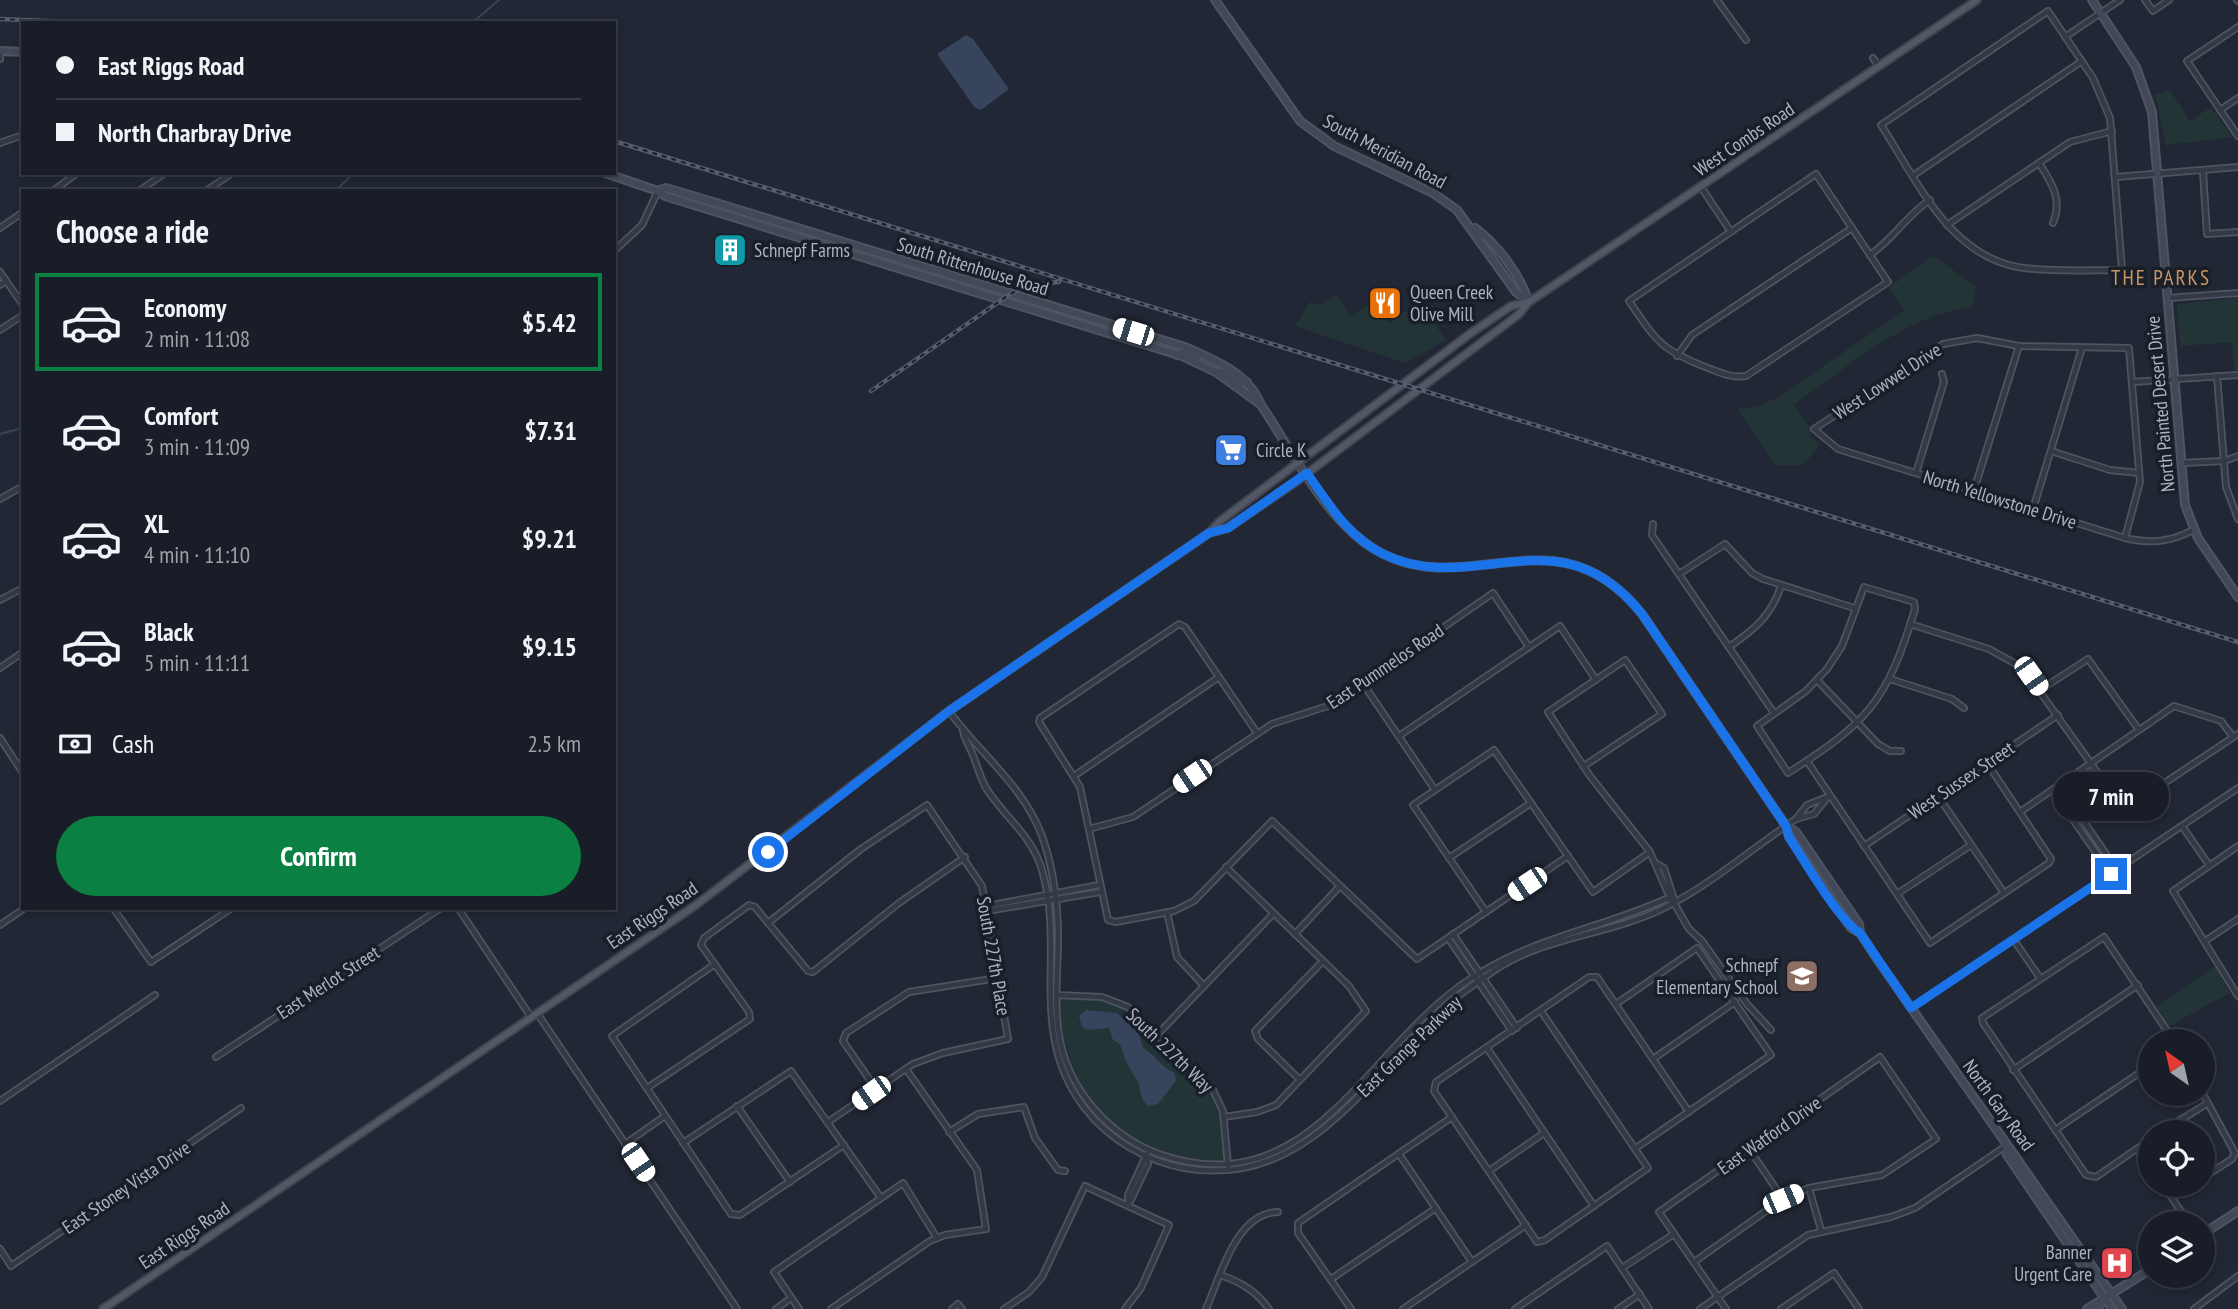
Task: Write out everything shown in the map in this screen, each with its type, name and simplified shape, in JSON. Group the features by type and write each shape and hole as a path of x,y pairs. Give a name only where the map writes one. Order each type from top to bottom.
{"main road":[{"name":"South Meridian Road","path":"1215,0 1289,108 1308,128 1334,146 1442,198 1489,238 1524,286 1529,302"},
{"name":"West Combs Road","path":"1307,473 1474,345 1518,315 1529,302 1977,0"},
{"name":"North Painted Desert Drive","path":"2092,0 2130,57 2146,91 2154,120 2185,505 2193,530 2238,597"},
{"path":"0,51 21,52"},
{"name":"South Rittenhouse Road","path":"611,175 658,191 665,196 1177,355 1216,372 1261,405"},
{"name":"South Rittenhouse Road","path":"658,191 666,188 1185,347 1217,361 1247,382 1301,463"},
{"name":"West Combs Road","path":"1301,463 1471,333 1511,306 1529,302"},
{"path":"1177,355 1185,352 1217,361"},
{"path":"1216,372 1226,373 1238,383 1247,382"},
{"name":"North Gary Road","path":"1301,463 1353,534 1394,558 1445,567 1531,558 1551,560 1588,569 1618,588 1642,614 1786,826 1796,832 1825,873 1859,923 1860,933 2006,1146 2007,1155 2080,1263 2108,1297"},
{"name":"East Riggs Road","path":"103,1309 699,903 949,711 1209,533 1220,521 1301,463"},
{"name":"East Riggs Road","path":"1209,533 1228,528 1307,473"},
{"name":"North Gary Road","path":"2006,1146 2012,1149 2108,1297 2112,1309"},
{"path":"2215,1226 2238,1211"},
{"path":"2087,1309 2138,1277"},
{"path":"2096,1309 2108,1297"},
{"path":"2108,1297 2122,1309"}],"street":[{"path":"1717,0 1746,40"},
{"path":"2066,37 2120,0"},
{"path":"2145,0 2153,11 2169,0"},
{"path":"2048,12 2066,37 2104,100 2112,131 2122,270 2015,266 1973,249 1947,225 1881,125 2048,12"},
{"path":"2238,27 2187,61 2238,136"},
{"path":"0,51 0,59"},
{"path":"1873,58 1879,67"},
{"path":"1914,175 2082,61"},
{"path":"2220,110 2238,98"},
{"path":"1947,225 2075,140 2112,131"},
{"path":"0,143 21,136"},
{"path":"2039,163 2056,194 2058,211 2053,223"},
{"path":"2116,177 2203,172 2238,167"},
{"path":"2203,172 2207,234 2238,232"},
{"path":"1816,174 1852,228 1888,282 1756,372 1741,377 1730,376 1677,356 1655,339 1629,301 1816,174"},
{"path":"56,189 74,175"},
{"path":"151,175 155,180"},
{"path":"142,189 161,175"},
{"path":"209,189 229,175"},
{"path":"1701,187 1731,232"},
{"path":"616,249 642,225 658,191"},
{"path":"1870,255 1890,240 1914,210 1930,200"},
{"path":"0,228 21,213"},
{"path":"1677,356 1692,335 1852,228"},
{"path":"0,272 21,302"},
{"path":"0,285 6,281"},
{"path":"2168,298 2238,293"},
{"path":"0,330 21,316"},
{"name":"West Lowwel Drive","path":"1814,429 1942,344 1978,338 2019,346 2129,348 2132,382"},
{"path":"1974,491 2019,346"},
{"path":"2033,509 2082,348"},
{"path":"1916,473 1944,383 1942,374"},
{"path":"2125,538 2139,490 2140,473 2132,382 2238,375"},
{"path":"2217,376 2229,499 2238,519"},
{"name":"North Yellowstone Drive","path":"1814,429 1838,449 2125,538 2153,542 2177,538 2193,530"},
{"path":"2051,451 2110,471 2140,473"},
{"path":"2180,463 2224,461 2238,456"},
{"path":"0,499 21,487"},
{"path":"1653,524 1652,535 1773,713"},
{"path":"1679,574 1720,546 1729,545 1752,573 1781,586 1854,608"},
{"path":"1729,647 1760,626 1772,610 1781,586"},
{"path":"1864,587 1914,602 1910,624 1891,679 1857,724 1788,774 1757,726 1817,680 1842,646 1860,590 1864,587"},
{"path":"0,600 21,589"},
{"name":"East Pummelos Road","path":"1089,829 1128,819 1272,723 1331,705 1493,593 1529,647"},
{"path":"1257,733 1185,627 1179,624 1039,720 1074,776 1085,802 1100,892 1108,920 1116,922 1167,912 1194,901 1267,824 1276,822 1417,959 1568,856"},
{"path":"1910,624 1999,654 2023,668 2058,715 2091,763 2120,805 2127,808 2236,736 2221,721 2174,706 2139,730 2091,763 2059,785 2052,790 2020,811"},
{"path":"1399,736 1560,626 1596,680"},
{"path":"0,668 21,653"},
{"path":"2040,690 2088,659 2139,730"},
{"path":"1584,766 1662,714 1625,660 1548,712 1584,766 1650,852 1657,864 1657,871 1689,929 1770,1030"},
{"path":"1074,776 1219,677"},
{"path":"1891,679 1952,699 1964,708"},
{"path":"1817,680 1878,744 1889,751 1901,751"},
{"path":"1362,682 1435,790"},
{"path":"949,711 1014,785 1027,805 1044,844 1055,900 1056,995 1060,1043 1078,1087 1113,1128 1148,1153"},
{"name":"West Sussex Street","path":"1864,846 2058,715"},
{"path":"963,730 987,789 1032,845 1042,868 1048,901 1049,995 1055,1047 1071,1088 1107,1132 1148,1153 1228,1167"},
{"path":"0,738 21,770"},
{"path":"1486,912 1413,805 1494,750 1593,892 1650,852"},
{"path":"1807,761 1930,943 2051,859 1987,763"},
{"path":"2059,785 2117,870"},
{"path":"1911,1008 2238,788"},
{"path":"2052,790 2111,874"},
{"path":"1938,796 2004,893"},
{"path":"1796,820 1812,803 1829,797"},
{"path":"1796,820 1816,811 1829,797"},
{"path":"1449,858 1531,803"},
{"path":"1812,803 1816,811"},
{"name":"South 227th Place","path":"768,923 861,849 927,805 982,886 1008,1040 943,1053 906,1069"},
{"name":"East Grange Parkway","path":"1228,1167 1272,1161 1307,1143 1326,1129 1441,1011 1481,981 1530,952 1635,919 1675,900 1796,820"},
{"path":"2182,826 2209,865"},
{"path":"2083,836 2090,830"},
{"path":"1897,894 1971,845"},
{"path":"2238,846 2173,891 2238,996"},
{"path":"646,1088 750,1019 749,1012 701,941 752,905 808,971 813,972 899,903 965,858"},
{"path":"1224,1117 1276,1105 1366,1011 1349,986 1226,867"},
{"path":"987,908 1099,885"},
{"path":"1295,934 1340,886"},
{"path":"987,908 1100,892"},
{"name":"East Grange Parkway","path":"1228,1167 1273,1153 1313,1130 1436,1005 1477,975 1539,942 1666,899 1675,900"},
{"path":"0,925 22,910"},
{"path":"114,910 151,962 229,910"},
{"name":"East Merlot Street","path":"216,1057 438,910"},
{"path":"459,910 625,1143 737,1309"},
{"path":"1167,912 1177,957 1203,986"},
{"path":"1157,1035 1273,914"},
{"path":"2205,941 2238,919"},
{"path":"1451,936 1514,1029"},
{"path":"2138,1148 2092,1178 2013,1070 1982,1018 2104,937 2166,1029"},
{"path":"2014,940 2040,978"},
{"path":"1616,1004 1697,948 1771,1055 1636,1148"},
{"path":"1300,1080 1258,1039 1255,1031 1323,961"},
{"path":"715,964 612,1036 683,1143 736,1217 844,1145"},
{"path":"1541,1011 1648,1168 1541,1242 1537,1242 1434,1091 1434,1085 1514,1029 1593,976 1597,977 1689,1112"},
{"path":"876,1089 843,1037 899,996 998,978"},
{"path":"2013,1070 2138,985"},
{"path":"0,1101 155,995"},
{"name":"South 227th Way","path":"1049,995 1102,997 1122,1003 1157,1035 1213,1090 1224,1117 1228,1167"},
{"path":"1653,1059 1735,1002"},
{"path":"1487,1048 1594,1206"},
{"name":"East Watford Drive","path":"1674,1234 1659,1212 1880,1058 1936,1139 1882,1175 1809,1188"},
{"path":"828,1122 906,1069 976,1170 986,1229 937,1238 831,1309"},
{"path":"683,1143 791,1071 881,1198"},
{"path":"2055,1130 2138,1074"},
{"path":"737,1106 790,1182"},
{"path":"2180,1120 2202,1106"},
{"path":"2210,1106 2235,1153 2232,1159 2215,1170"},
{"path":"950,1132 978,1114 1024,1107 1035,1138 1058,1170 1065,1171"},
{"name":"East Stoney Vista Drive","path":"0,1249 11,1266 242,1108"},
{"path":"625,1143 665,1116"},
{"path":"1352,1309 1298,1233 1297,1223 1452,1117"},
{"path":"1489,1171 1545,1133"},
{"path":"1700,1309 1787,1248 1821,1230 1891,1217 1915,1208 2006,1146"},
{"path":"1749,1149 1783,1199"},
{"path":"1128,1206 1128,1195 1148,1153"},
{"path":"1128,1206 1148,1164 1148,1153"},
{"path":"1399,1154 1472,1262"},
{"path":"1134,1180 1141,1182"},
{"path":"799,1309 774,1272 903,1183 937,1238"},
{"path":"1004,1309 1029,1292 1042,1276 1085,1186 1169,1225 1141,1289 1125,1309"},
{"path":"1694,1262 1783,1199 1809,1188 1821,1230"},
{"path":"2172,1198 2181,1211"},
{"path":"1331,1279 1436,1208"},
{"path":"1206,1309 1220,1275 1249,1226 1265,1214 1278,1212"},
{"path":"1403,1309 1526,1226"},
{"path":"1622,1268 1674,1234 1726,1309"},
{"path":"1515,1309 1607,1246 1649,1309"},
{"path":"1781,1309 1834,1273 1859,1309"},
{"path":"1220,1275 1240,1281 1261,1297 1269,1309"},
{"path":"2194,1309 2238,1276"},
{"path":"1618,1309 1640,1294"},
{"path":"776,1309 791,1298"},
{"path":"952,1309 960,1307"}],"shaded area":[{"path":"2169,89 2190,121 2211,107 2232,137 2166,145 2155,95"},
{"path":"1933,256 1976,286 1972,308 1948,312 1901,331 1793,405 1810,427 1811,436 1820,444 1804,465 1775,465 1738,409 1758,406 1776,398 1904,311 1888,288"},
{"path":"1337,295 1350,317 1373,301 1389,323 1419,302 1446,340 1406,363 1295,326 1310,302 1321,305"},
{"path":"2238,298 2238,370 2234,370 2232,342 2180,346 2177,304"},
{"path":"2215,966 2230,993 2169,1026 2156,1006"},
{"path":"1058,998 1104,999 1126,1008 1212,1092 1221,1116 1225,1162 1188,1157 1156,1148 1128,1135 1106,1117 1087,1094 1073,1067"}],"water":[{"path":"966,35 973,39 1009,89 981,110 975,108 937,54"},
{"path":"1086,1010 1117,1013 1138,1032 1143,1048 1175,1073 1176,1081 1158,1104 1148,1106 1143,1100 1139,1084 1120,1044 1113,1040 1109,1028 1088,1030 1082,1027 1079,1016"}],"waterway":[{"path":"474,21 499,0"},
{"path":"337,189 352,175"},
{"path":"0,434 21,429"}],"railway":[{"path":"0,19 48,21"},
{"path":"616,142 2238,642"},
{"path":"871,391 1010,294 1028,285 1059,282"}],"place":[{"name":"Schnepf Farms","path":"730,250"},
{"name":"Queen Creek Olive Mill","path":"1385,303"},
{"name":"Circle K","path":"1231,450"},
{"name":"Schnepf Elementary School","path":"1802,976"},
{"name":"Banner Urgent Care","path":"2117,1263"}],"district":[{"name":"THE PARKS","path":"2161,278"}],"route":[{"path":"768,852 850,785 949,711 1209,533 1228,528 1307,473 1339,519 1353,534 1383,554 1405,562 1445,567 1531,558 1551,560 1588,569 1618,588 1642,614 1786,826 1789,837 1840,912 1851,928 1860,933 1911,1008 2111,874"}]}
